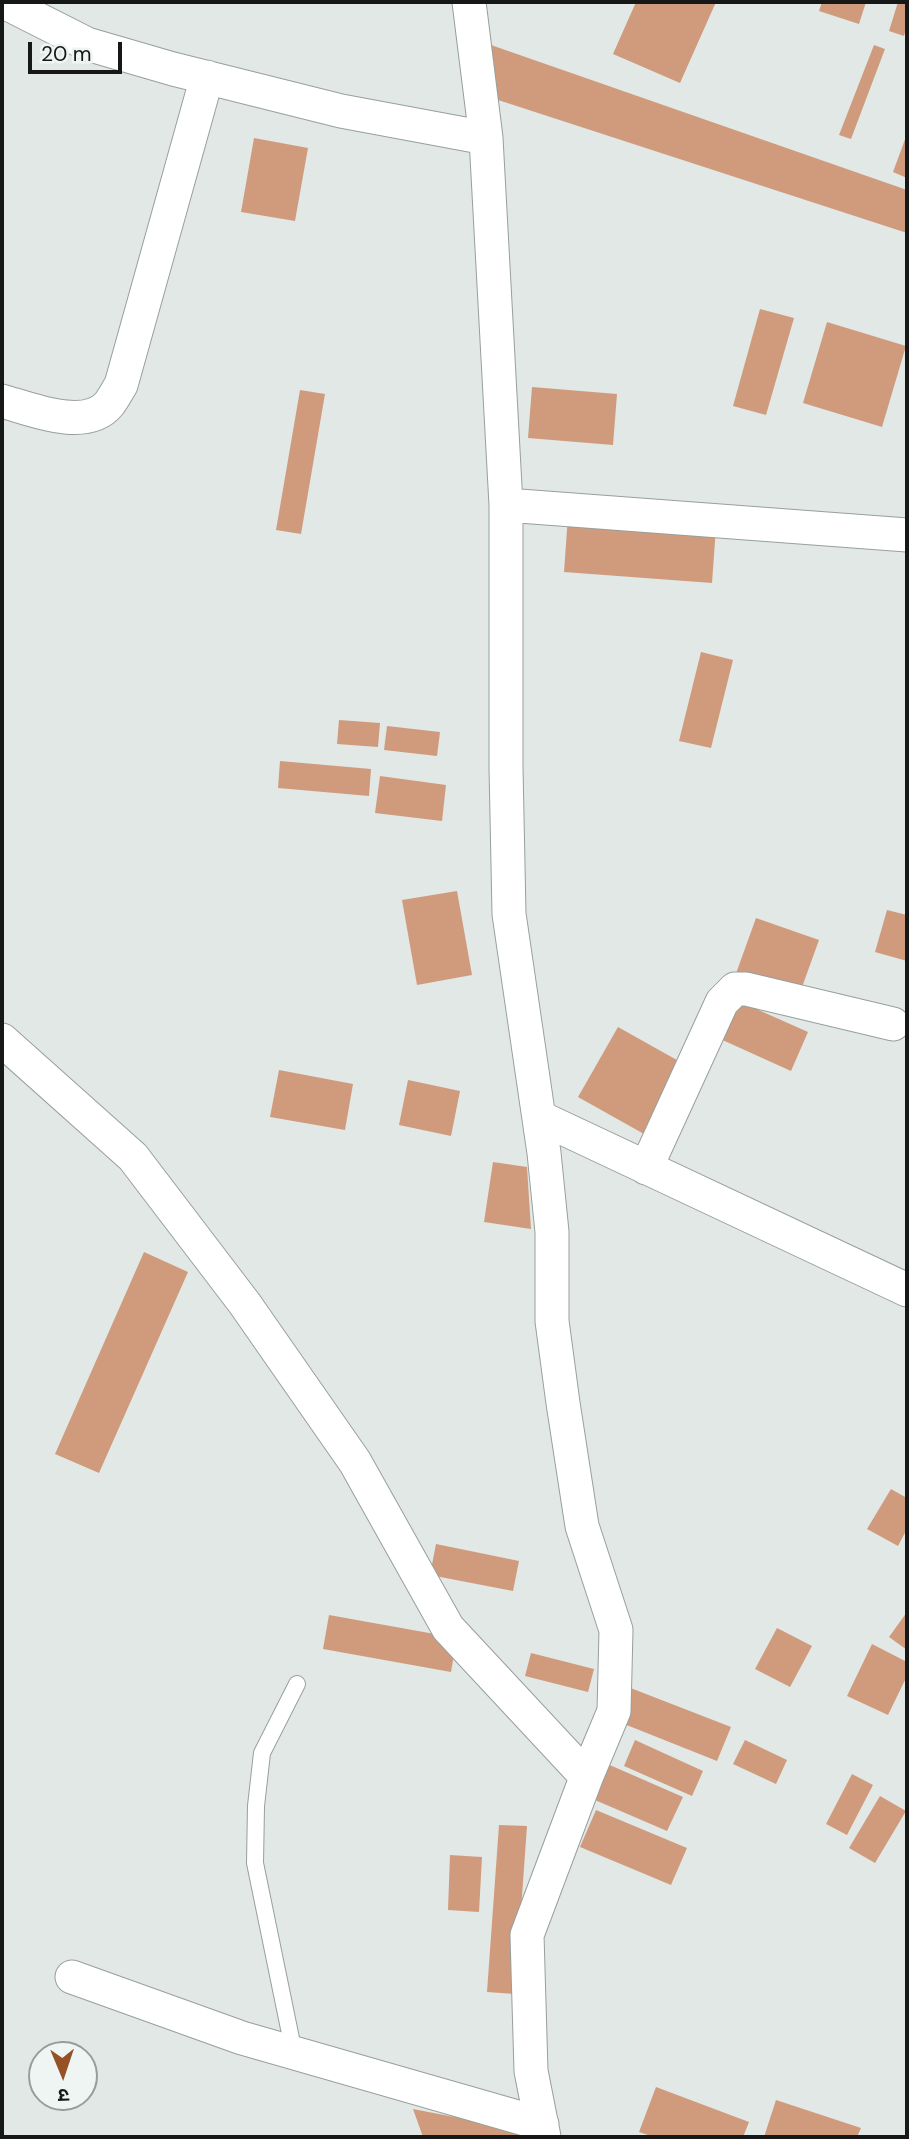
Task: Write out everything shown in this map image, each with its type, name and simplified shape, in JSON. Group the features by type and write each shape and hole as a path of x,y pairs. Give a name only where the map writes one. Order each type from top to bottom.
{"street":[{"path":"4,2 87,44 341,111 486,138"},
{"path":"72,1977 242,2038 543,2131 531,2071 527,1935 614,1711 616,1630 582,1526 563,1403 552,1321 552,1232 539,1117 509,914 506,505 486,138 469,2"},
{"path":"2,401 59,417 92,416 108,406 121,385 207,77"},
{"path":"506,505 907,535"},
{"path":"646,1168 722,1002 735,989 746,989 893,1024"},
{"path":"2,1040 133,1157 245,1304 355,1462 448,1628 586,1779"},
{"path":"539,1117 907,1290"}],"lane":[{"path":"294,2053 255,1863 256,1806 262,1754 296,1684"}],"building":[{"path":"636,2 716,2 680,83 613,54"},
{"path":"822,2 866,2 859,24 819,11"},
{"path":"898,2 907,2 904,36 889,31"},
{"path":"491,45 907,190 907,233 495,99"},
{"path":"874,45 885,49 851,139 839,135"},
{"path":"907,134 907,178 893,172"},
{"path":"254,138 308,148 295,221 241,212"},
{"path":"760,309 794,318 766,415 733,406"},
{"path":"827,322 906,346 882,427 803,403"},
{"path":"532,387 617,394 613,445 528,438"},
{"path":"300,390 325,394 301,534 276,530"},
{"path":"568,516 716,527 712,583 564,572"},
{"path":"701,652 733,660 711,748 679,741"},
{"path":"339,720 380,723 378,747 337,744"},
{"path":"387,726 440,732 437,756 384,750"},
{"path":"280,761 371,769 369,796 278,788"},
{"path":"380,776 446,785 442,821 375,813"},
{"path":"457,891 472,975 417,985 402,900"},
{"path":"887,910 907,915 907,961 875,952"},
{"path":"756,918 819,940 797,1001 734,979"},
{"path":"736,1000 808,1032 791,1071 718,1038"},
{"path":"618,1027 684,1064 644,1134 578,1097"},
{"path":"279,1070 353,1084 345,1130 270,1117"},
{"path":"408,1080 460,1091 451,1136 399,1125"},
{"path":"493,1162 527,1167 531,1229 484,1222"},
{"path":"144,1252 188,1272 99,1473 55,1454"},
{"path":"891,1489 907,1498 907,1529 898,1546 867,1529"},
{"path":"436,1544 519,1561 513,1591 430,1575"},
{"path":"907,1612 907,1650 889,1637"},
{"path":"329,1615 457,1638 451,1672 323,1649"},
{"path":"777,1628 812,1646 790,1687 755,1669"},
{"path":"872,1644 907,1662 907,1676 888,1715 847,1696"},
{"path":"531,1653 594,1669 588,1692 525,1676"},
{"path":"628,1687 731,1727 717,1761 614,1720"},
{"path":"635,1740 703,1771 692,1796 624,1766"},
{"path":"745,1740 787,1760 776,1784 733,1764"},
{"path":"596,1759 683,1797 667,1831 581,1794"},
{"path":"852,1774 873,1785 847,1835 826,1824"},
{"path":"880,1796 906,1811 875,1863 849,1848"},
{"path":"596,1810 687,1848 671,1885 580,1847"},
{"path":"499,1825 527,1826 515,1994 487,1992"},
{"path":"450,1855 482,1857 479,1912 448,1910"},
{"path":"656,2087 749,2122 743,2137 654,2137 639,2132"},
{"path":"776,2100 861,2128 857,2137 764,2137"},
{"path":"413,2109 532,2132 532,2137 423,2137"}]}
